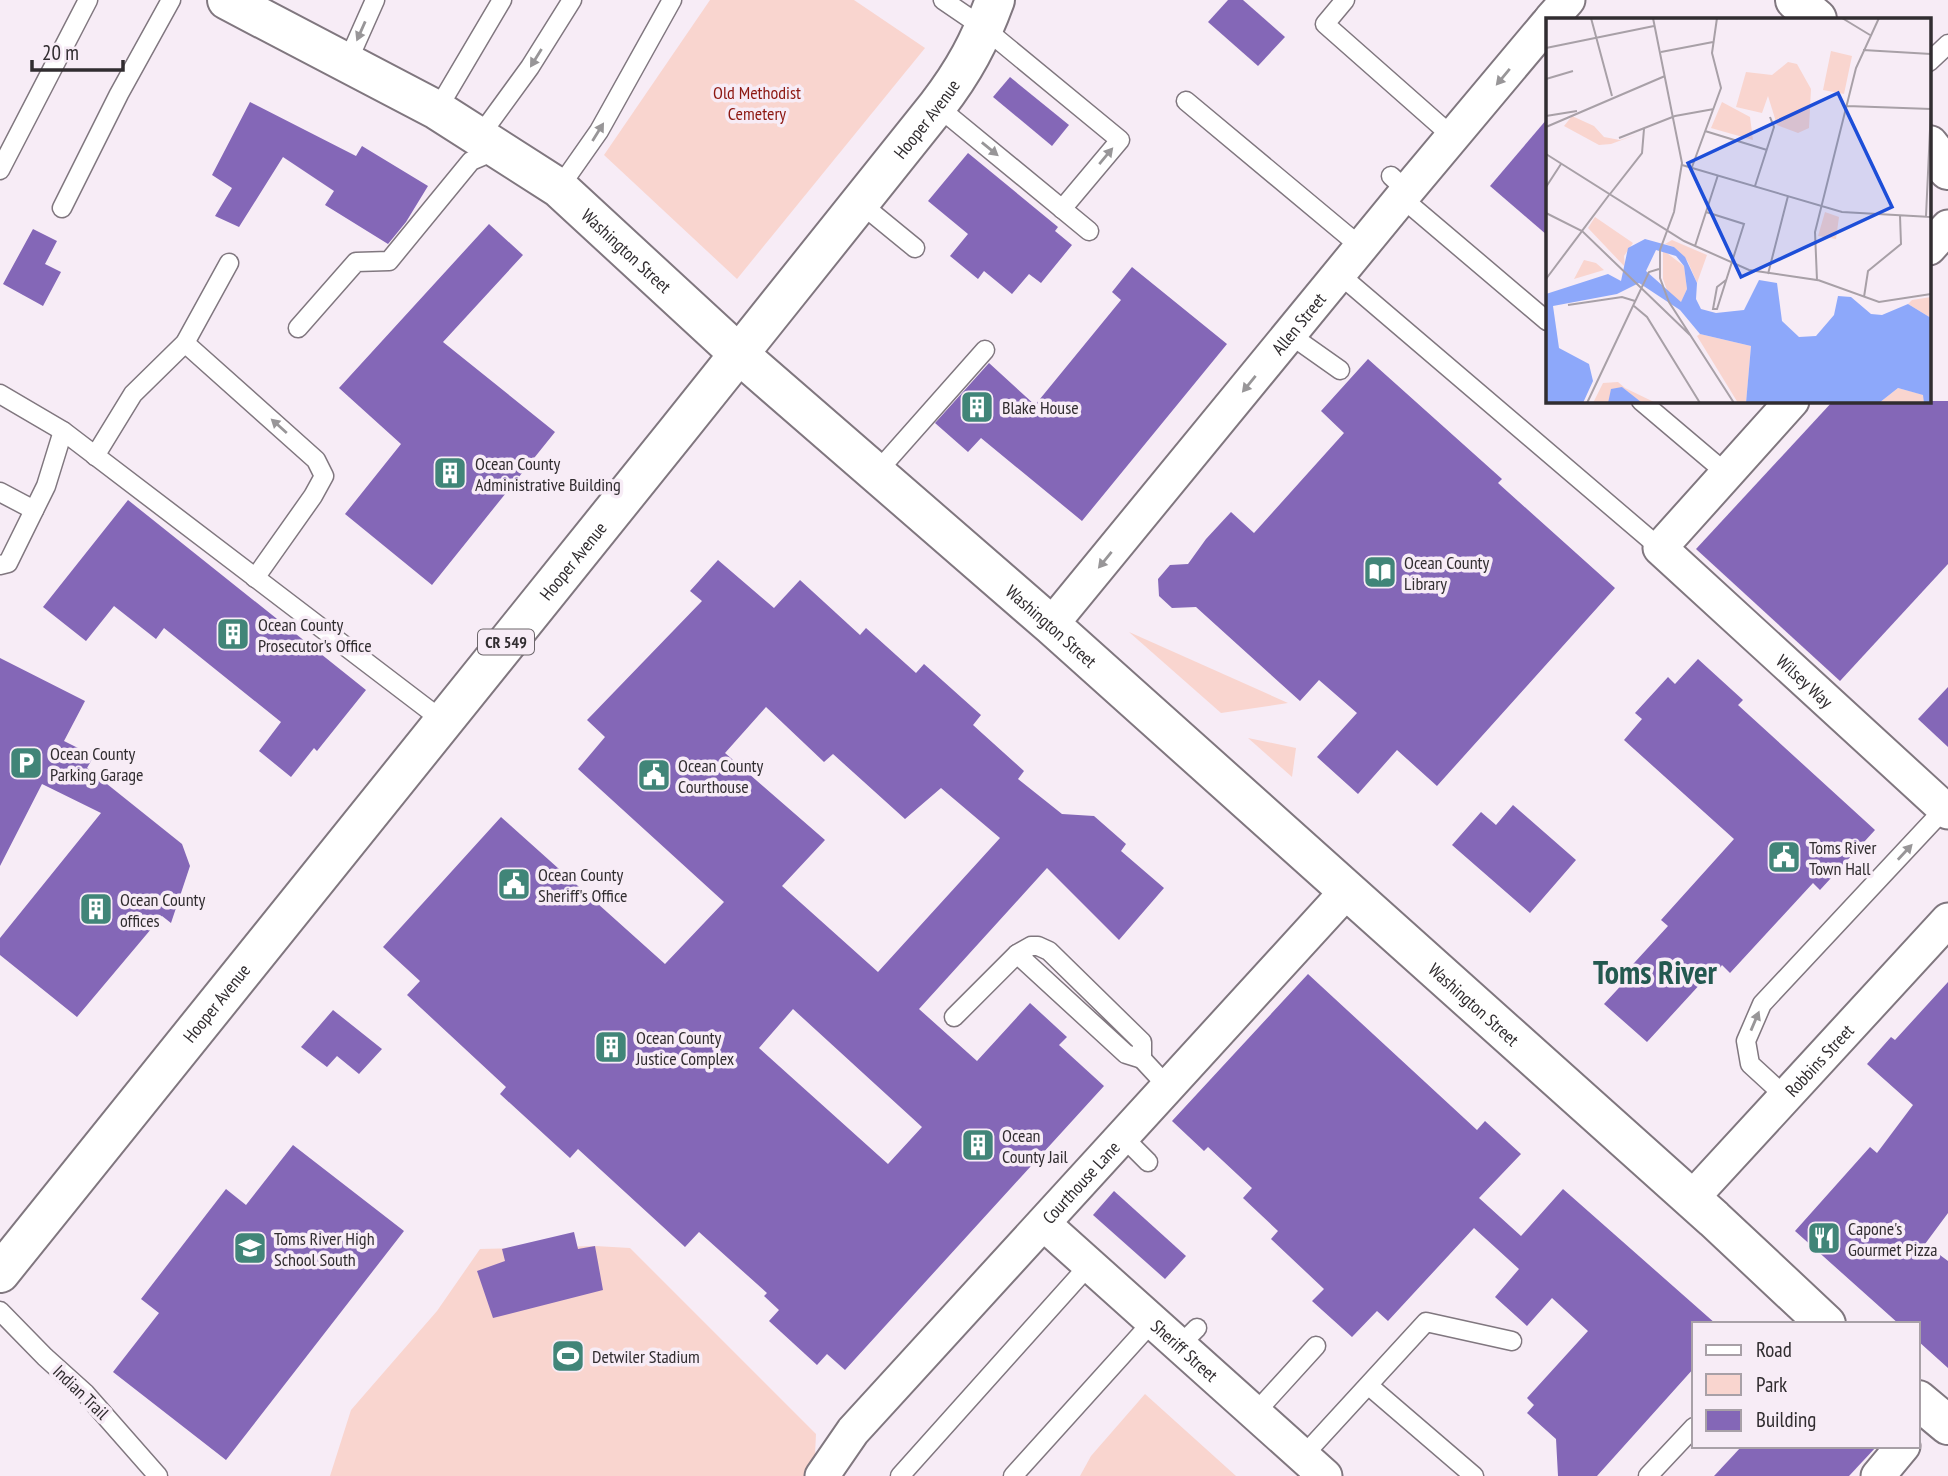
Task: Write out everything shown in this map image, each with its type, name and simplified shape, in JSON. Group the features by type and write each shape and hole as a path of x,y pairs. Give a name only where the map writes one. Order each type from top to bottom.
{"main road":[{"name":"Washington Street","path":"226,0 437,110 559,188 740,355 1051,625 1691,1199 1824,1322"},
{"path":"1795,0 1816,18"},
{"name":"Hooper Avenue","path":"0,1273 442,720 740,355 937,106 976,49 990,14"},
{"path":"1930,146 1948,170"}],"street":[{"path":"1553,18 1568,0"},
{"name":"Allen Street","path":"1051,625 1361,247 1400,188 1453,137 1546,25"},
{"path":"1930,247 1948,227"},
{"path":"1660,548 1791,402"},
{"name":"Wilsey Way","path":"1660,548 1947,809"},
{"name":"Courthouse Lane","path":"822,1476 853,1431 1346,892"},
{"name":"Robbins Street","path":"1691,1199 1945,928"},
{"name":"Sheriff Street","path":"1044,1224 1153,1321 1188,1337 1255,1413 1314,1466"},
{"path":"1878,1476 1901,1448"}],"lane":[{"path":"0,170 88,0"},
{"path":"62,208 119,94 171,0"},
{"path":"347,63 375,0"},
{"path":"437,110 502,0"},
{"path":"298,328 356,261 389,261 489,143 530,67 572,0"},
{"path":"559,188 599,131 672,0"},
{"path":"943,0 990,14 1120,139 1062,209"},
{"path":"1345,0 1325,23 1453,137"},
{"path":"1930,61 1948,44"},
{"path":"1186,101 1361,247"},
{"path":"937,106 1089,231"},
{"path":"1400,188 1546,320"},
{"path":"860,203 915,247"},
{"path":"95,456 133,394 185,343 229,263"},
{"path":"1339,274 1660,548"},
{"path":"1289,334 1340,370"},
{"path":"185,343 316,460 324,476 255,578"},
{"path":"876,472 985,350"},
{"path":"0,394 63,431 442,720"},
{"path":"1642,402 1727,474"},
{"path":"0,565 8,563 46,486 63,431"},
{"path":"0,492 34,510"},
{"path":"1786,1097 1750,1064 1746,1041 1762,1004 1947,809"},
{"path":"954,1017 1017,954 1031,946 1038,946 1049,951 1142,1042 1142,1059"},
{"path":"1017,954 1126,1054 1142,1059 1168,1087"},
{"path":"1123,1137 1148,1162"},
{"path":"901,1476 1090,1264"},
{"name":"Indian Trail","path":"0,1311 85,1393 158,1476"},
{"path":"1013,1476 1153,1321"},
{"path":"1314,1466 1426,1322 1512,1342"},
{"path":"1255,1413 1316,1346"},
{"path":"1375,1391 1474,1476"},
{"path":"1648,1476 1692,1429"}],"green space":[{"name":"Old Methodist Cemetery","path":"710,0 854,0 925,48 737,279 604,155"},
{"path":"1129,632 1288,703 1221,713"},
{"path":"1248,738 1296,748 1292,777"},
{"name":"Detwiler Stadium","path":"595,1246 630,1248 816,1434 814,1476 330,1476 351,1410 437,1311 480,1249"},
{"path":"1145,1394 1236,1476 1080,1476 1091,1456"}],"building":[{"path":"1228,0 1243,0 1285,37 1258,66 1208,22"},
{"path":"1010,77 1069,125 1052,146 993,97"},
{"path":"250,102 356,156 362,146 428,186 406,222 388,244 325,205 334,191 283,157 239,227 215,216 232,188 212,175"},
{"path":"1546,120 1546,234 1490,186"},
{"path":"968,153 1058,227 1055,231 1072,245 1041,283 1029,274 1012,294 984,271 978,279 950,256 968,234 928,201"},
{"name":"Ocean County Administrative Building","path":"489,224 523,255 443,342 555,432 432,585 345,514 401,444 339,388"},
{"path":"33,229 57,241 45,264 61,272 43,306 3,284"},
{"path":"1132,267 1227,344 1082,521 981,438 968,452 935,423 989,363 1035,405 1121,300 1112,292"},
{"name":"Ocean County Library","path":"1368,359 1502,479 1498,483 1615,588 1437,786 1397,750 1358,794 1317,757 1357,713 1319,680 1300,701 1196,607 1172,608 1159,596 1158,579 1170,565 1188,564 1231,512 1254,533 1344,433 1321,411"},
{"path":"1948,401 1948,564 1840,681 1696,549 1832,402"},
{"name":"Ocean County Prosecutor's Office","path":"128,500 366,690 317,751 314,748 291,777 259,751 281,722 164,628 156,639 114,606 86,641 43,607"},
{"path":"718,560 774,608 800,580 860,635 866,628 916,673 924,664 981,715 973,725 1024,771 1018,779 1062,814 1094,816 1126,844 1121,851 1164,888 1119,940 1047,868 919,1009 977,1061 1030,1003 1067,1037 1059,1045 1104,1086 845,1370 827,1354 817,1365 769,1321 779,1310 764,1296 767,1293 699,1232 685,1247 578,1149 570,1158 500,1094 506,1087 407,995 420,981 383,947 501,817 665,964 724,902 578,769 605,737 587,720 702,601 690,591","holes":["766,707 824,762 833,754 905,819 941,788 1000,838 878,972 782,886 825,840 725,753","793,1009 922,1127 888,1164 759,1048"]},
{"name":"Ocean County offices","path":"0,658 85,701 64,741 94,756 87,768 182,844 190,866 171,923 162,916 77,1017 0,955 0,938 101,813 42,784 0,866"},
{"name":"Toms River Town Hall","path":"1698,659 1743,700 1738,705 1875,830 1820,890 1813,883 1730,973 1722,965 1717,972 1714,969 1647,1042 1604,1004 1628,978 1624,974 1668,926 1661,920 1734,839 1624,740 1642,719 1635,713 1668,677 1675,684"},
{"path":"1948,687 1948,747 1918,719"},
{"path":"1513,805 1576,860 1530,913 1452,845 1481,812 1496,825"},
{"path":"1308,974 1477,1130 1485,1121 1521,1154 1479,1198 1521,1236 1563,1189 1714,1322 1692,1322 1692,1370 1597,1476 1558,1476 1556,1439 1527,1413 1534,1405 1527,1398 1588,1331 1552,1298 1527,1326 1495,1297 1519,1269 1474,1228 1388,1321 1377,1311 1352,1337 1312,1301 1324,1289 1271,1239 1278,1231 1243,1198 1252,1188 1208,1147 1204,1151 1172,1121"},
{"path":"1948,982 1948,1213 1925,1244 1948,1261 1948,1368 1920,1343 1920,1322 1897,1322 1795,1231 1870,1147 1877,1153 1913,1105 1867,1064 1891,1037 1895,1040"},
{"path":"333,1010 382,1049 359,1074 337,1056 327,1067 301,1047"},
{"path":"293,1145 404,1231 226,1460 113,1372 159,1313 141,1299 226,1189 246,1205"},
{"path":"1114,1191 1186,1256 1165,1279 1093,1215"},
{"path":"574,1232 578,1249 595,1246 603,1290 493,1318 477,1271 505,1261 502,1249"},
{"path":"1740,1448 1875,1448 1849,1476 1714,1476"}],"place":[{"name":"Blake House","path":"977,407"},
{"name":"Ocean County Administrative Building","path":"450,473"},
{"name":"Ocean County Library","path":"1380,572"},
{"name":"Ocean County Prosecutor's Office","path":"233,634"},
{"name":"Ocean County Parking Garage","path":"26,763"},
{"name":"Ocean County Courthouse","path":"654,775"},
{"name":"Toms River Town Hall","path":"1784,857"},
{"name":"Ocean County Sheriff's Office","path":"514,884"},
{"name":"Ocean County offices","path":"96,909"},
{"name":"Ocean County Justice Complex","path":"611,1047"},
{"name":"Ocean County Jail","path":"978,1145"},
{"name":"Capone's Gourmet Pizza","path":"1824,1238"},
{"name":"Toms River High School South","path":"250,1248"},
{"name":"Detwiler Stadium","path":"568,1356"}],"district":[{"name":"Toms River","path":"1655,972"}]}
